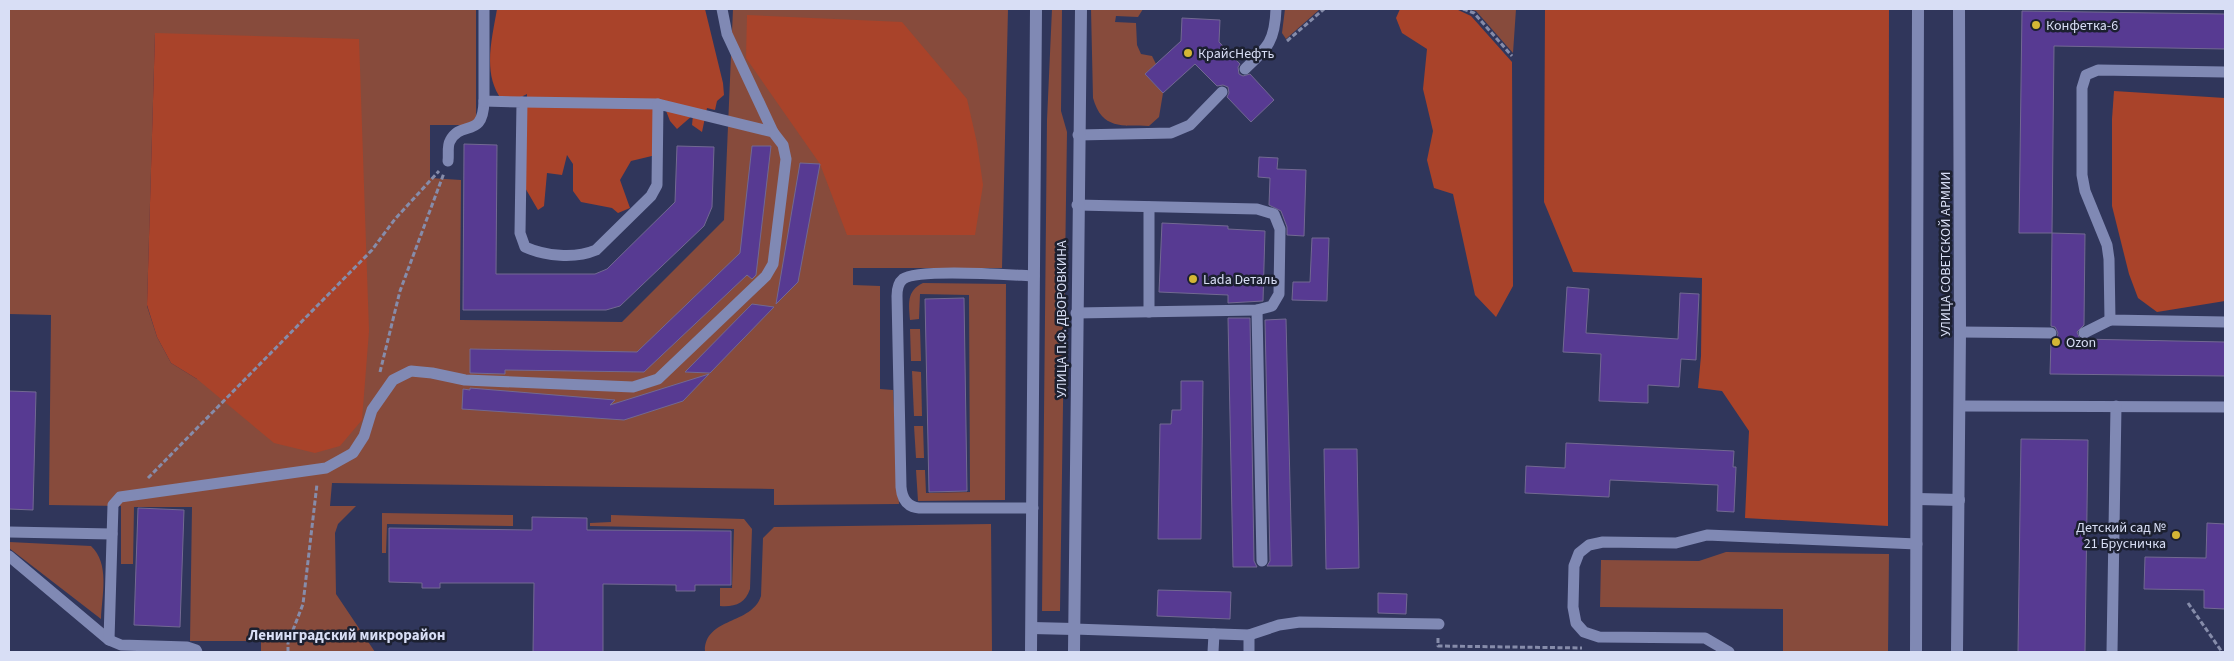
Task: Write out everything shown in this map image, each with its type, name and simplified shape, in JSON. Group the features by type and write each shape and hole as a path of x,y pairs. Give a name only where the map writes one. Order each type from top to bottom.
{"street":[{"name":"УЛИЦА П.Ф. ДВОРОВКИНА","path":"1032,652 1036,9"},
{"name":"УЛИЦА П.Ф. ДВОРОВКИНА","path":"1074,652 1077,205 1081,9"},
{"name":"УЛИЦА СОВЕТСКОЙ АРМИИ","path":"1916,652 1918,499 1918,9"},
{"name":"УЛИЦА СОВЕТСКОЙ АРМИИ","path":"1957,652 1960,406 1959,9"},
{"path":"1918,499 1959,500"},
{"path":"1032,628 1074,629"}],"lane":[{"path":"448,161 449,142 456,133 476,125 483,117 484,9"},
{"path":"109,640 113,505 120,497 326,468 353,453 364,436 372,410 393,380 411,371 465,380 633,387 658,379 766,276 773,264 786,159 783,145 774,132 727,34 722,9"},
{"path":"1245,70 1267,48 1276,29 1276,9"},
{"path":"2110,320 2110,258 2107,245 2085,191 2082,175 2082,88 2086,76 2098,70 2225,72"},
{"path":"1078,134 1171,133 1190,125 1222,92"},
{"path":"484,101 658,104 774,132"},
{"path":"522,102 520,233 525,247 540,254 585,255 603,244 651,196 658,185 658,104"},
{"path":"1076,313 1257,310 1272,306 1279,294 1280,229 1274,214 1257,209 1077,205"},
{"path":"1149,206 1149,312"},
{"path":"1034,276 922,274 903,279 898,287 897,296 901,487 906,503 912,507 919,508 1034,508"},
{"path":"1257,310 1262,561"},
{"path":"2084,333 2110,320 2225,322"},
{"path":"1960,332 2051,333"},
{"path":"1960,406 2225,407"},
{"path":"2112,652 2116,406"},
{"path":"9,532 112,534"},
{"path":"1729,652 1705,638 1599,636 1584,632 1576,622 1573,607 1574,566 1579,554 1589,545 1603,542 1676,544 1707,535 1917,544"},
{"path":"9,556 109,640 121,645 187,647 197,652"},
{"path":"1074,629 1248,635 1279,625 1300,622 1438,624"},
{"path":"1213,652 1214,634"},
{"path":"1248,635 1249,652"}],"path":[{"path":"1287,41 1324,9"},
{"path":"1464,9 1474,13 1512,56"},
{"path":"380,375 400,291 448,161"},
{"path":"133,495 372,250 395,219 448,161"},
{"path":"288,652 288,643 303,604 319,469"},
{"path":"2188,603 2222,652"}],"shaded area":[{"path":"9,9 476,9 476,125 430,125 430,178 461,180 460,320 622,322 724,220 733,9 1008,9 1002,268 853,268 853,285 880,286 880,389 893,390 899,504 774,505 774,489 332,483 330,506 356,506 338,524 335,533 336,594 375,652 261,652 261,641 190,641 192,507 134,507 133,564 121,564 121,506 49,505 51,315 9,314","holes":["155,34 359,40 197,379 171,363 157,337 147,306"]},
{"path":"497,9 705,9 723,83 724,95 717,101 715,110 707,108 702,132 692,125 693,115 677,129 670,121 663,103 656,155 631,161 620,180 630,208 618,213 612,208 581,202 573,191 573,164 567,155 562,175 547,173 544,206 538,210 524,186 527,94 517,99 502,100 492,79 490,56"},
{"path":"1052,9 1062,9 1061,111 1067,132 1060,611 1042,611 1047,120"},
{"path":"1091,9 1143,9 1138,17 1116,16 1115,22 1136,23 1137,45 1141,54 1152,56 1156,64 1145,74 1163,93 1159,117 1149,126 1114,124 1102,116 1097,108 1093,98"},
{"path":"1285,9 1320,9 1286,39 1282,33"},
{"path":"1400,9 1456,9 1471,16 1512,62 1513,286 1496,317 1475,295 1453,194 1434,188 1427,160 1433,131 1423,89 1427,49 1402,33 1396,18"},
{"path":"1469,9 1516,9 1513,53 1476,11"},
{"path":"1545,9 1889,9 1888,526 1745,518 1749,431 1722,391 1698,388 1701,356 1702,278 1573,272 1544,202"},
{"path":"747,15 902,22 967,99 977,143 983,185 975,235 847,235 820,164 746,58"},
{"path":"155,33 359,39 369,331 362,420 340,446 315,453 274,443 197,379 171,363 157,337 147,305"},
{"path":"2114,91 2225,98 2225,301 2157,312 2138,298 2129,274 2112,206 2112,119"},
{"path":"923,283 1006,284 1005,500 918,501 916,470 925,470 926,493 970,492 969,295 920,294 919,319 910,320 909,303 911,294"},
{"path":"910,329 920,329 921,361 911,361"},
{"path":"912,371 921,372 922,416 914,416"},
{"path":"914,426 923,426 924,458 916,458"},
{"path":"382,513 513,515 513,526 387,524 386,553 382,553"},
{"path":"611,515 744,519 752,529 750,589 748,594 739,604 720,606 720,588 732,588 734,529 590,526 590,523 611,522"},
{"path":"991,524 992,652 705,652 707,641 712,633 748,612 756,605 761,596 763,538 774,527"},
{"path":"9,542 91,546 101,561 103,570 101,619 9,548"},
{"path":"1726,552 1889,554 1888,652 1783,652 1783,609 1600,607 1601,560 1699,561"}],"building":[{"path":"2022,11 2225,14 2225,49 2054,46 2052,233 2019,233"},
{"path":"1182,18 1220,20 1219,42 1240,64 1238,67 1239,74 1243,76 1250,74 1274,100 1251,122 1227,97 1229,93 1228,87 1223,85 1217,86 1195,64 1163,93 1145,74 1181,41"},
{"path":"464,144 497,145 496,274 595,274 607,269 675,202 677,146 714,147 712,207 704,226 620,306 606,310 463,310"},
{"path":"752,146 771,146 756,275 752,279 747,275 644,372 505,370 505,374 470,373 470,349 637,352 740,253"},
{"path":"1259,157 1278,158 1277,169 1306,170 1304,236 1287,235 1287,227 1281,211 1269,205 1270,178 1258,177"},
{"path":"800,163 820,164 798,282 776,304"},
{"path":"1162,223 1228,226 1228,229 1265,231 1263,301 1228,303 1228,295 1159,292"},
{"path":"2052,233 2085,234 2084,325 2077,332 2080,339 2225,342 2225,376 2050,374 2051,340 2057,337 2058,333 2055,327 2051,326"},
{"path":"1312,238 1329,238 1327,301 1292,300 1293,282 1310,282"},
{"path":"1567,287 1589,289 1586,333 1678,339 1680,293 1699,294 1696,360 1681,359 1679,387 1648,385 1648,403 1599,401 1601,354 1563,352"},
{"path":"964,298 967,491 929,492 925,299"},
{"path":"752,304 774,307 710,373 685,372"},
{"path":"1228,318 1250,318 1254,561 1257,567 1233,567"},
{"path":"1286,319 1292,566 1267,566 1270,561 1265,320"},
{"path":"709,374 683,401 624,420 462,409 463,389 470,390 470,388 615,400 610,405"},
{"path":"1181,381 1203,381 1201,539 1158,539 1160,424 1171,424 1172,410 1181,410"},
{"path":"9,391 36,392 33,510 9,509"},
{"path":"2021,439 2088,440 2085,652 2018,652"},
{"path":"1566,443 1734,451 1733,467 1736,467 1734,512 1717,511 1718,485 1610,480 1609,497 1525,493 1526,466 1565,468"},
{"path":"1324,449 1357,449 1359,568 1326,569"},
{"path":"138,508 184,510 180,627 134,625"},
{"path":"532,517 587,518 587,530 731,531 731,585 695,585 695,591 676,591 676,585 603,584 603,652 533,652 534,583 440,583 440,588 422,588 422,583 389,582 389,528 532,530"},
{"path":"2207,523 2225,524 2225,609 2204,608 2204,590 2144,589 2145,557 2206,558"},
{"path":"1158,590 1231,592 1230,619 1157,616"},
{"path":"1378,593 1407,594 1406,614 1378,613"}],"place":[{"name":"Конфетка-6","path":"2036,25"},
{"name":"КрайсНефть","path":"1188,53"},
{"name":"Lada Dеталь","path":"1193,279"},
{"name":"Ozon","path":"2056,342"},
{"name":"Детский сад № 21 Брусничка","path":"2176,535"}],"district":[{"name":"Ленинградский микрорайон","path":"347,635"}]}
